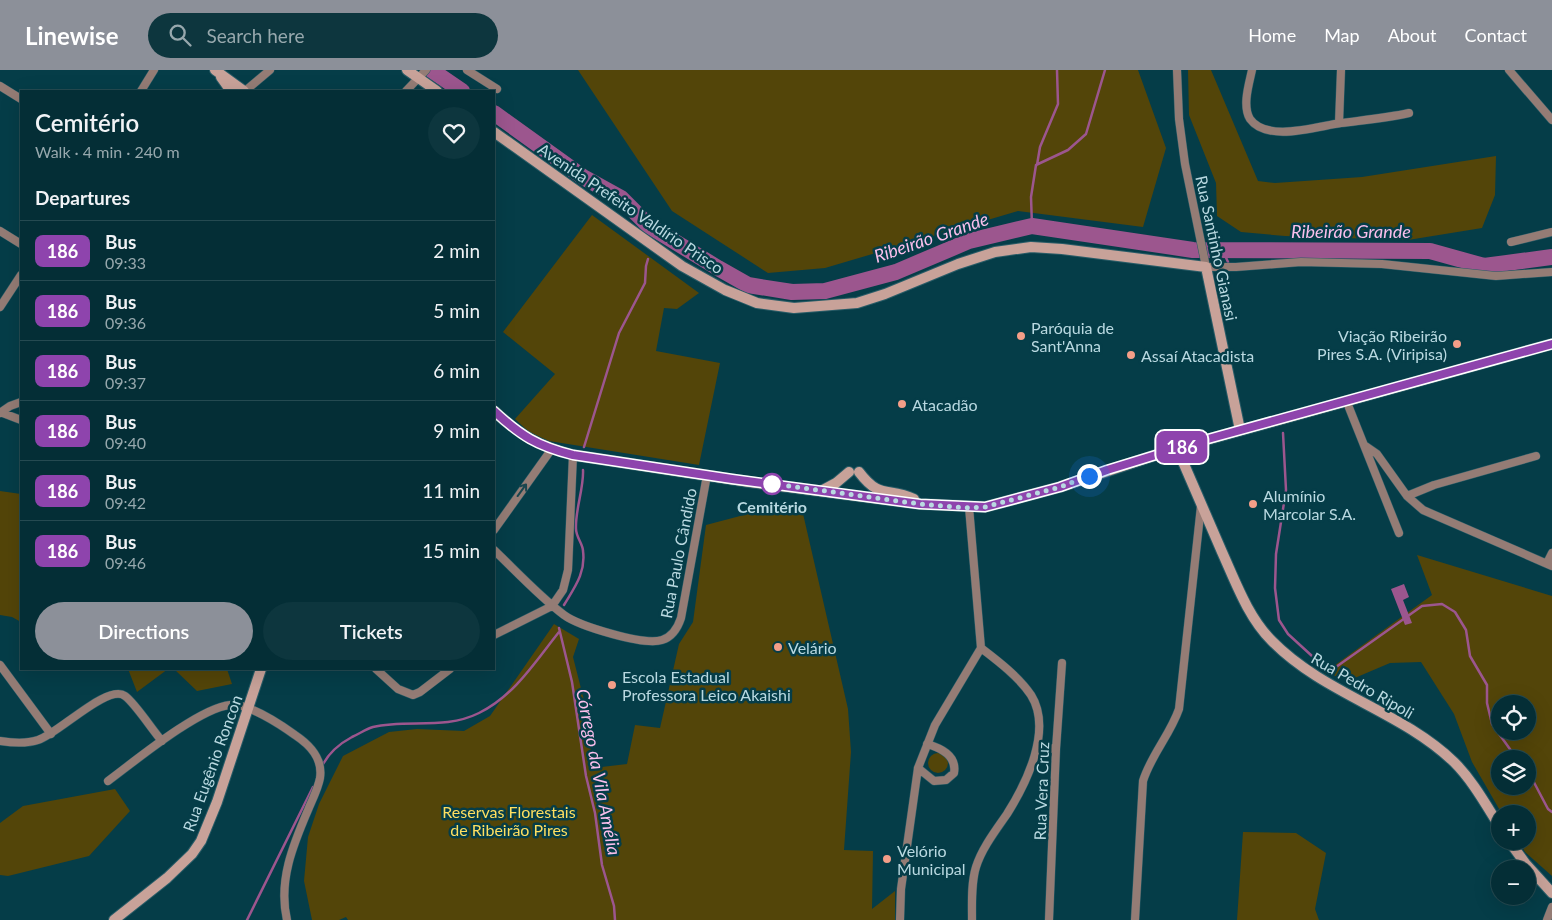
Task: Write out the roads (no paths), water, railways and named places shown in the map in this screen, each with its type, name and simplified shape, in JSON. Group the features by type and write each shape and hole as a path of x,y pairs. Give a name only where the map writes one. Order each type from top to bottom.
{"street":[{"path":"142,90 154,70"},
{"path":"245,90 270,70"},
{"path":"406,70 423,74 436,90"},
{"path":"467,70 497,89"},
{"name":"Rua Santinho Gianasi","path":"1177,70 1179,120 1185,164 1240,430"},
{"path":"1252,70 1247,110 1249,117 1256,124 1271,130 1293,131 1339,123 1377,120 1409,113"},
{"path":"1339,123 1341,70"},
{"path":"1509,70 1552,120"},
{"path":"216,71 243,90"},
{"path":"216,71 230,90"},
{"path":"407,90 423,74"},
{"path":"0,86 20,98"},
{"name":"Avenida Prefeito Valdírio Prisco","path":"495,133 682,266 725,290 758,303 794,308 858,303 958,264 995,252 1031,247 1062,248 1236,268 1301,262 1382,264 1496,276 1552,272"},
{"path":"0,231 20,243"},
{"path":"1511,242 1552,232"},
{"path":"0,307 20,277"},
{"path":"495,412 530,441 552,450 573,455 707,476 920,504 969,508 985,507 1060,487 1177,448 1552,344"},
{"path":"1346,400 1399,532"},
{"path":"0,412 20,402"},
{"path":"0,412 20,420"},
{"path":"1364,445 1377,454 1407,496 1423,510 1550,565 1552,553"},
{"name":"Rua Pedro Ripoli","path":"1177,448 1250,610 1272,642 1310,673 1406,726 1438,749 1468,777 1491,813"},
{"path":"495,529 552,450"},
{"path":"496,631 552,606 563,590 568,576 573,455"},
{"path":"1407,496 1434,485 1536,456"},
{"path":"820,491 836,483 849,472"},
{"path":"860,472 870,486 884,492 913,498 920,504"},
{"name":"Rua Paulo Cândido","path":"495,551 552,606 582,625 630,638 652,642 664,640 678,626 681,618 707,476"},
{"path":"1134,920 1142,781 1148,765 1179,709 1201,504"},
{"path":"900,920 901,889 918,768 935,725 981,648 969,508"},
{"path":"972,920 973,886 976,867 983,851 1017,798 1038,747 1038,722 1032,697 1020,682 981,648"},
{"name":"Rua Vera Cruz","path":"1049,920 1056,750 1062,663"},
{"path":"0,665 51,734"},
{"name":"Rua Eugênio Roncon","path":"114,920 167,878 192,854 200,841 217,802 261,670"},
{"path":"377,670 398,689 413,695 420,692 449,670"},
{"path":"0,741 28,742 39,740 51,734 104,697 112,694 125,696 162,741"},
{"path":"108,781 162,741 217,708 230,705 248,708 281,725 295,735 313,750 318,758 320,777 288,864 284,894 287,920"},
{"path":"918,768 934,781 946,780 954,773 954,763 948,754 927,744"},
{"path":"1038,747 1056,750"},
{"path":"1515,850 1525,864 1552,893"},
{"path":"1547,920 1552,907"}],"waterway":[{"name":"Ribeirão Grande","path":"431,70 461,90"},
{"path":"1037,165 1040,147 1058,104 1057,70"},
{"path":"1032,226 1031,197 1036,165 1068,150 1086,134 1105,70"},
{"name":"Ribeirão Grande","path":"495,114 583,177 621,198 649,226 718,268 748,285 792,292 825,291 896,272 969,241 1032,226 1193,250 1430,251 1484,266 1552,257"},
{"name":"Ribeirão Grande","path":"656,237 658,231"},
{"path":"1223,251 1228,262"},
{"path":"584,447 619,333 645,283 648,259"},
{"path":"1283,433 1286,490 1276,554 1275,588 1279,620 1288,634 1324,667 1336,667 1422,606 1442,604 1455,612 1466,630 1470,656 1487,685 1487,703 1492,724 1511,750"},
{"path":"564,605 578,580 583,566 583,548 576,529 583,470"},
{"name":"Córrego da Vila Amélia","path":"559,628 572,682 586,776 595,813 602,865 614,906 615,920"},
{"path":"322,766 331,753 339,746 370,728 386,725 453,721 466,718 492,706 523,677 559,632"},
{"path":"1536,786 1548,809 1552,812"},
{"path":"247,920 313,787"}],"place":[{"name":"Paróquia de Sant'Anna","path":"1021,336"},
{"name":"Viação Ribeirão Pires S.A. (Viripisa)","path":"1457,344"},
{"name":"Assaí Atacadista","path":"1131,355"},
{"name":"Atacadão","path":"902,404"},
{"name":"Cemitério","path":"772,484"},
{"name":"Alumínio Marcolar S.A.","path":"1253,504"},
{"name":"Velário","path":"778,647"},
{"name":"Escola Estadual Professora Leico Akaishi","path":"612,685"},
{"name":"Velório Municipal","path":"887,859"}],"park label":[{"name":"Reservas Florestais de Ribeirão Pires","path":"509,820"}]}
